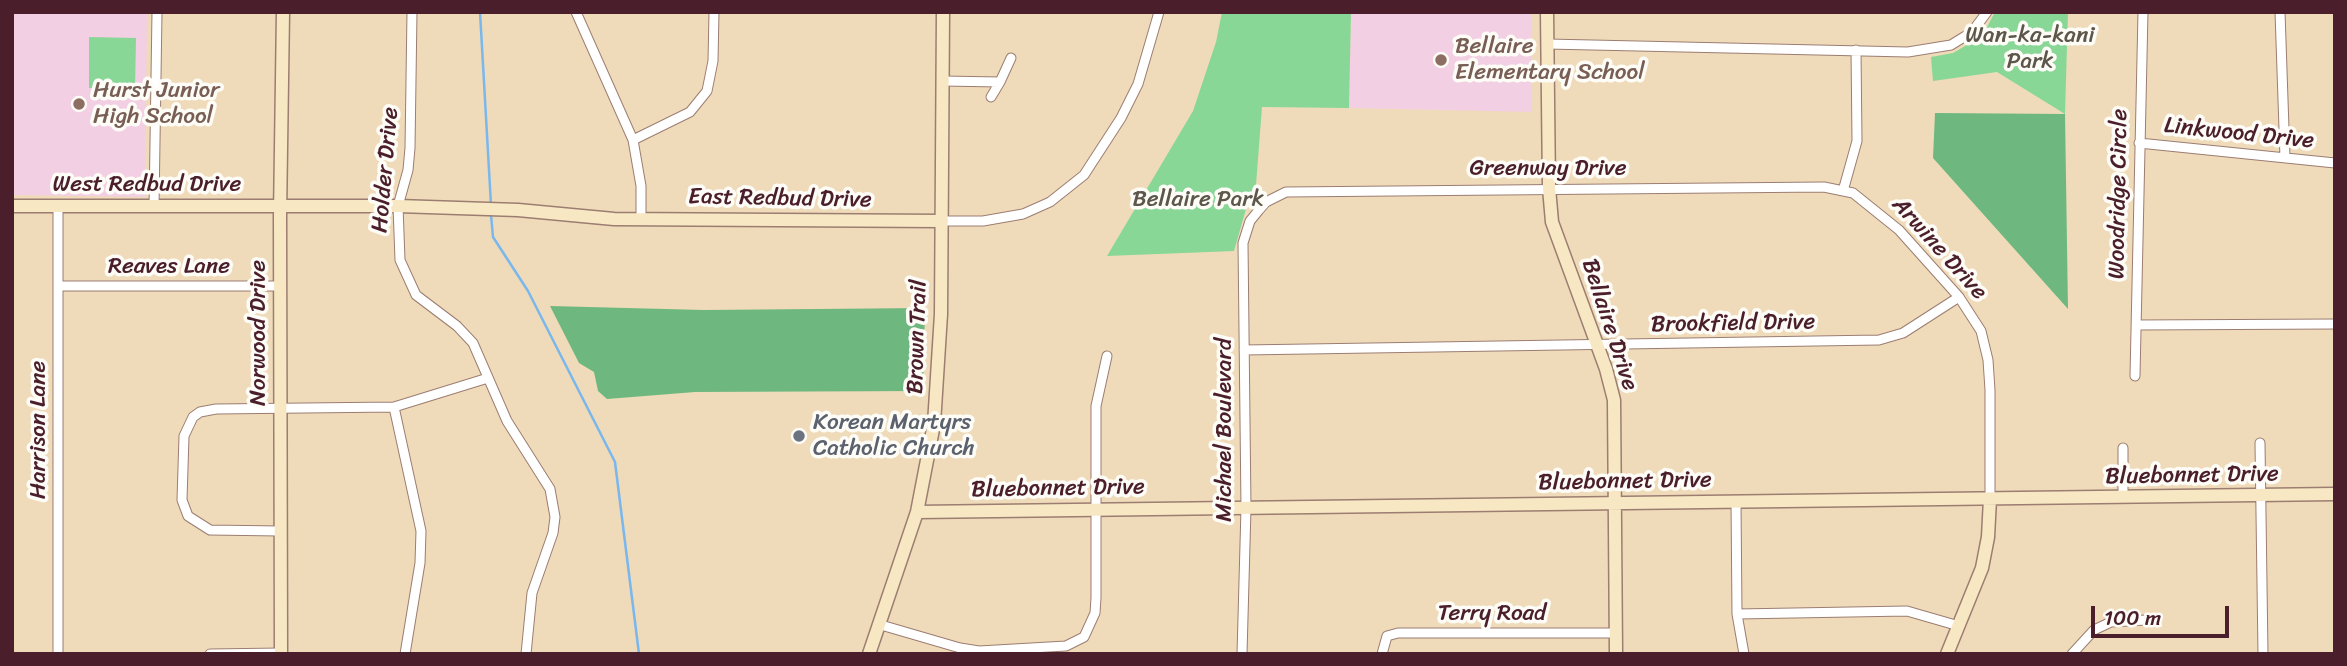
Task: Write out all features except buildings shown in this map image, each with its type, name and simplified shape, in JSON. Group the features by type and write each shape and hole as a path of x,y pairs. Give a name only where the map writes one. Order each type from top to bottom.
{"street":[{"path":"154,207 158,12"},
{"name":"Norwood Drive","path":"281,653 280,286 283,12"},
{"name":"Holder Drive","path":"412,12 410,148 408,170 398,206 400,260 410,286 425,304 457,326 473,343 507,421 542,472 554,502 553,533 532,593 526,654"},
{"path":"576,12 633,140 641,186 641,219"},
{"path":"633,140 690,112 708,90 713,61 714,12"},
{"name":"Brown Trail","path":"869,654 881,625 916,512 934,424 939,382 943,12"},
{"name":"East Redbud Drive","path":"282,206 476,208 585,218 641,219 983,221 1023,214 1051,202 1075,184 1091,167 1129,103 1144,68 1159,12"},
{"name":"Bellaire Drive","path":"1547,12 1549,188 1555,230 1614,400 1616,654"},
{"path":"1547,44 1908,52 1951,45 1972,32 1987,12"},
{"name":"Woodridge Circle","path":"2135,376 2143,12"},
{"path":"2280,12 2285,158"},
{"path":"1843,191 1857,141 1856,50"},
{"path":"991,97 1011,58"},
{"path":"943,81 999,82"},
{"name":"Linkwood Drive","path":"2139,144 2335,163"},
{"name":"Greenway Drive","path":"1259,210 1276,196 1303,190 1824,187 1843,191"},
{"name":"Arwine Drive","path":"1843,191 1868,203 1899,230 1959,297 1980,331 1988,360 1990,499 1986,556 1947,654"},
{"name":"West Redbud Drive","path":"12,206 282,206"},
{"name":"Harrison Lane","path":"58,206 58,654"},
{"name":"Michael Boulevard","path":"1242,654 1245,508 1243,243 1250,221 1259,210"},
{"name":"Reaves Lane","path":"58,286 280,286"},
{"name":"Brookfield Drive","path":"1244,350 1879,340 1914,327 1959,297"},
{"path":"2136,325 2335,324"},
{"path":"881,625 960,649 979,651 1050,648 1080,640 1089,631 1095,613 1096,406 1107,356"},
{"path":"280,531 209,530 188,516 182,500 184,436 193,418 208,409 394,407 488,378"},
{"path":"394,407 421,531 420,562 405,654"},
{"path":"2260,443 2263,654"},
{"path":"2123,448 2123,498"},
{"name":"Bluebonnet Drive","path":"916,512 2335,495"},
{"path":"1737,502 1737,614 1744,654"},
{"path":"1737,614 1907,611 1958,626"},
{"path":"2072,654 2094,630 2111,622 2146,620"},
{"name":"Terry Road","path":"1382,654 1387,636 1398,633 1616,633"},
{"path":"210,654 281,653"}],"shaded area":[{"name":"Hurst Junior High School","path":"12,12 147,12 145,197 12,195"},
{"name":"Bellaire Elementary School","path":"1351,12 1531,12 1532,112 1349,108"}],"green space":[{"name":"Bellaire Park","path":"1222,12 1351,12 1349,108 1262,107 1255,198 1246,209 1234,251 1107,256 1193,111 1216,42"},
{"name":"Wan-ka-kani Park","path":"1995,12 2068,12 2065,114 1997,72 1933,81 1931,57 1953,53 1972,42 1987,27"},
{"path":"89,37 136,38 135,89 89,88"},
{"path":"1935,113 2065,114 2068,309 1933,158"},
{"path":"550,306 704,310 925,308 923,391 695,392 607,399 598,391 594,372 579,363"}],"waterway":[{"path":"480,12 491,205"},
{"path":"491,215 493,237 528,291 615,462 639,654"}],"place":[{"name":"Bellaire Elementary School","path":"1441,60"},
{"name":"Hurst Junior High School","path":"79,104"},
{"name":"Korean Martyrs Catholic Church","path":"799,436"}]}
